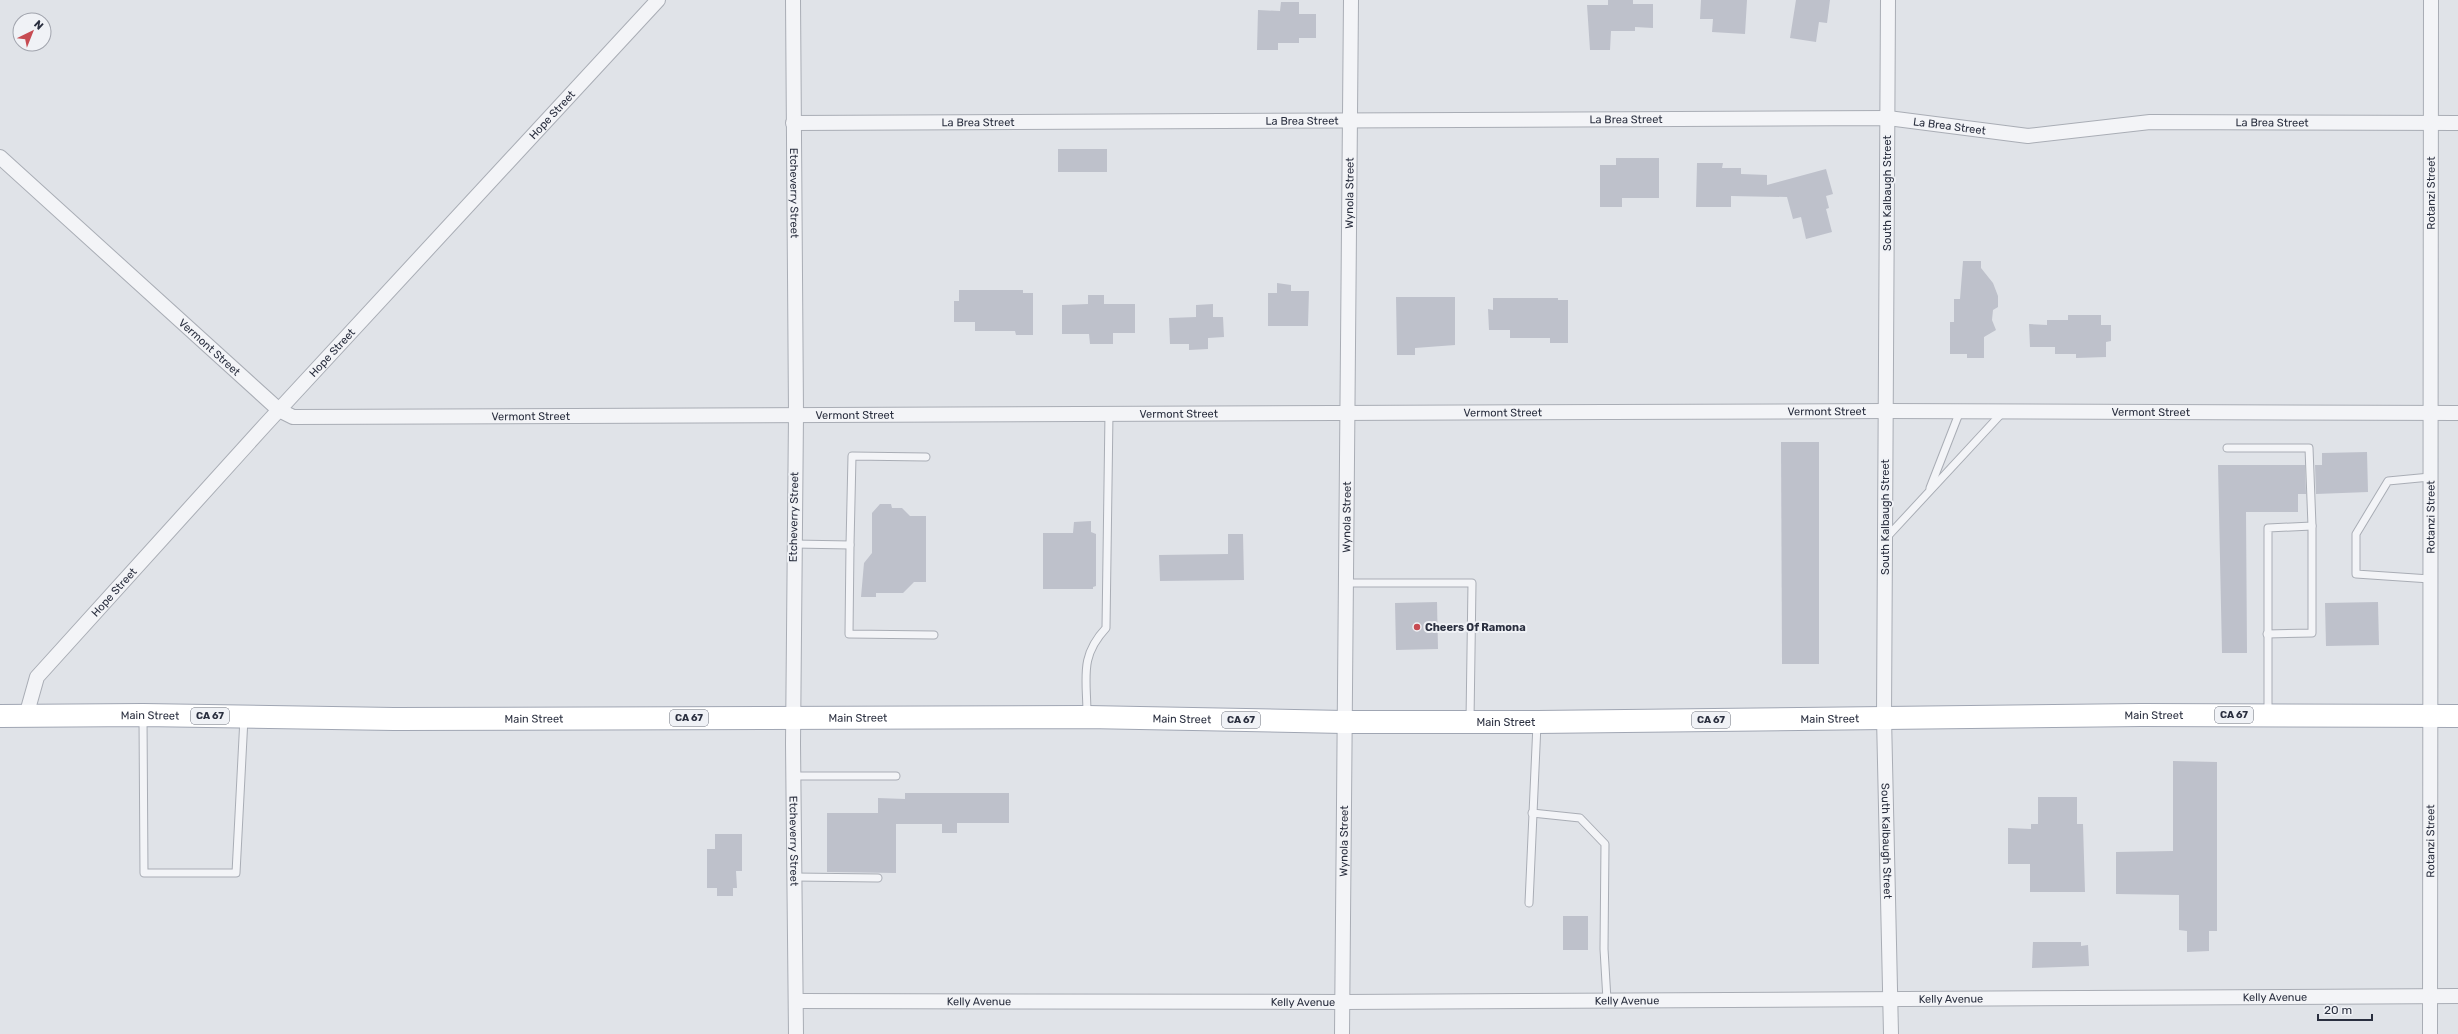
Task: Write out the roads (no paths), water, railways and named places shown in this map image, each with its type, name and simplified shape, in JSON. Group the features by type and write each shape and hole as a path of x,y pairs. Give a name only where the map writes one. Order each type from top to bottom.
{"main road":[{"name":"Main Street","path":"26,716 143,715 394,719 586,717 793,719 1087,717 1344,722 1537,722 1884,717 2268,714 2458,716"},
{"name":"CA 67","path":"0,716 26,716"}],"street":[{"name":"Etcheverry Street","path":"793,0 796,414 793,776 797,1001 796,1034"},
{"name":"Wynola Street","path":"1342,1034 1351,0"},
{"name":"South Kalbaugh Street","path":"1888,0 1884,717 1891,1034"},
{"name":"Rotanzi Street","path":"2430,1034 2431,0"},
{"name":"Hope Street","path":"26,716 36,677 655,1"},
{"name":"La Brea Street","path":"793,123 1888,118 2028,136 2150,122 2458,123"},
{"name":"Vermont Street","path":"0,157 279,410 293,417 1886,411 2458,413"},
{"name":"Kelly Avenue","path":"797,1001 1343,1002 1890,997 2458,996"}],"lane":[{"path":"1928,492 1960,411"},
{"path":"1885,538 2003,411"},
{"path":"1087,717 1086,656 1094,640 1106,628 1109,413"},
{"path":"2227,448 2309,448 2312,526 2312,633 2267,634"},
{"path":"926,457 852,456 849,634 934,635"},
{"path":"2430,477 2388,481 2356,534 2356,574 2430,579"},
{"path":"2268,714 2268,528 2312,526"},
{"path":"794,544 850,546"},
{"path":"1346,582 1472,583 1470,722"},
{"path":"143,715 144,873 236,873 244,717"},
{"path":"1529,904 1537,722"},
{"path":"793,776 896,776"},
{"path":"1532,813 1580,818 1604,844 1604,949 1607,1000"},
{"path":"795,877 878,878"}],"place":[{"name":"Cheers Of Ramona","path":"1417,627"}]}
